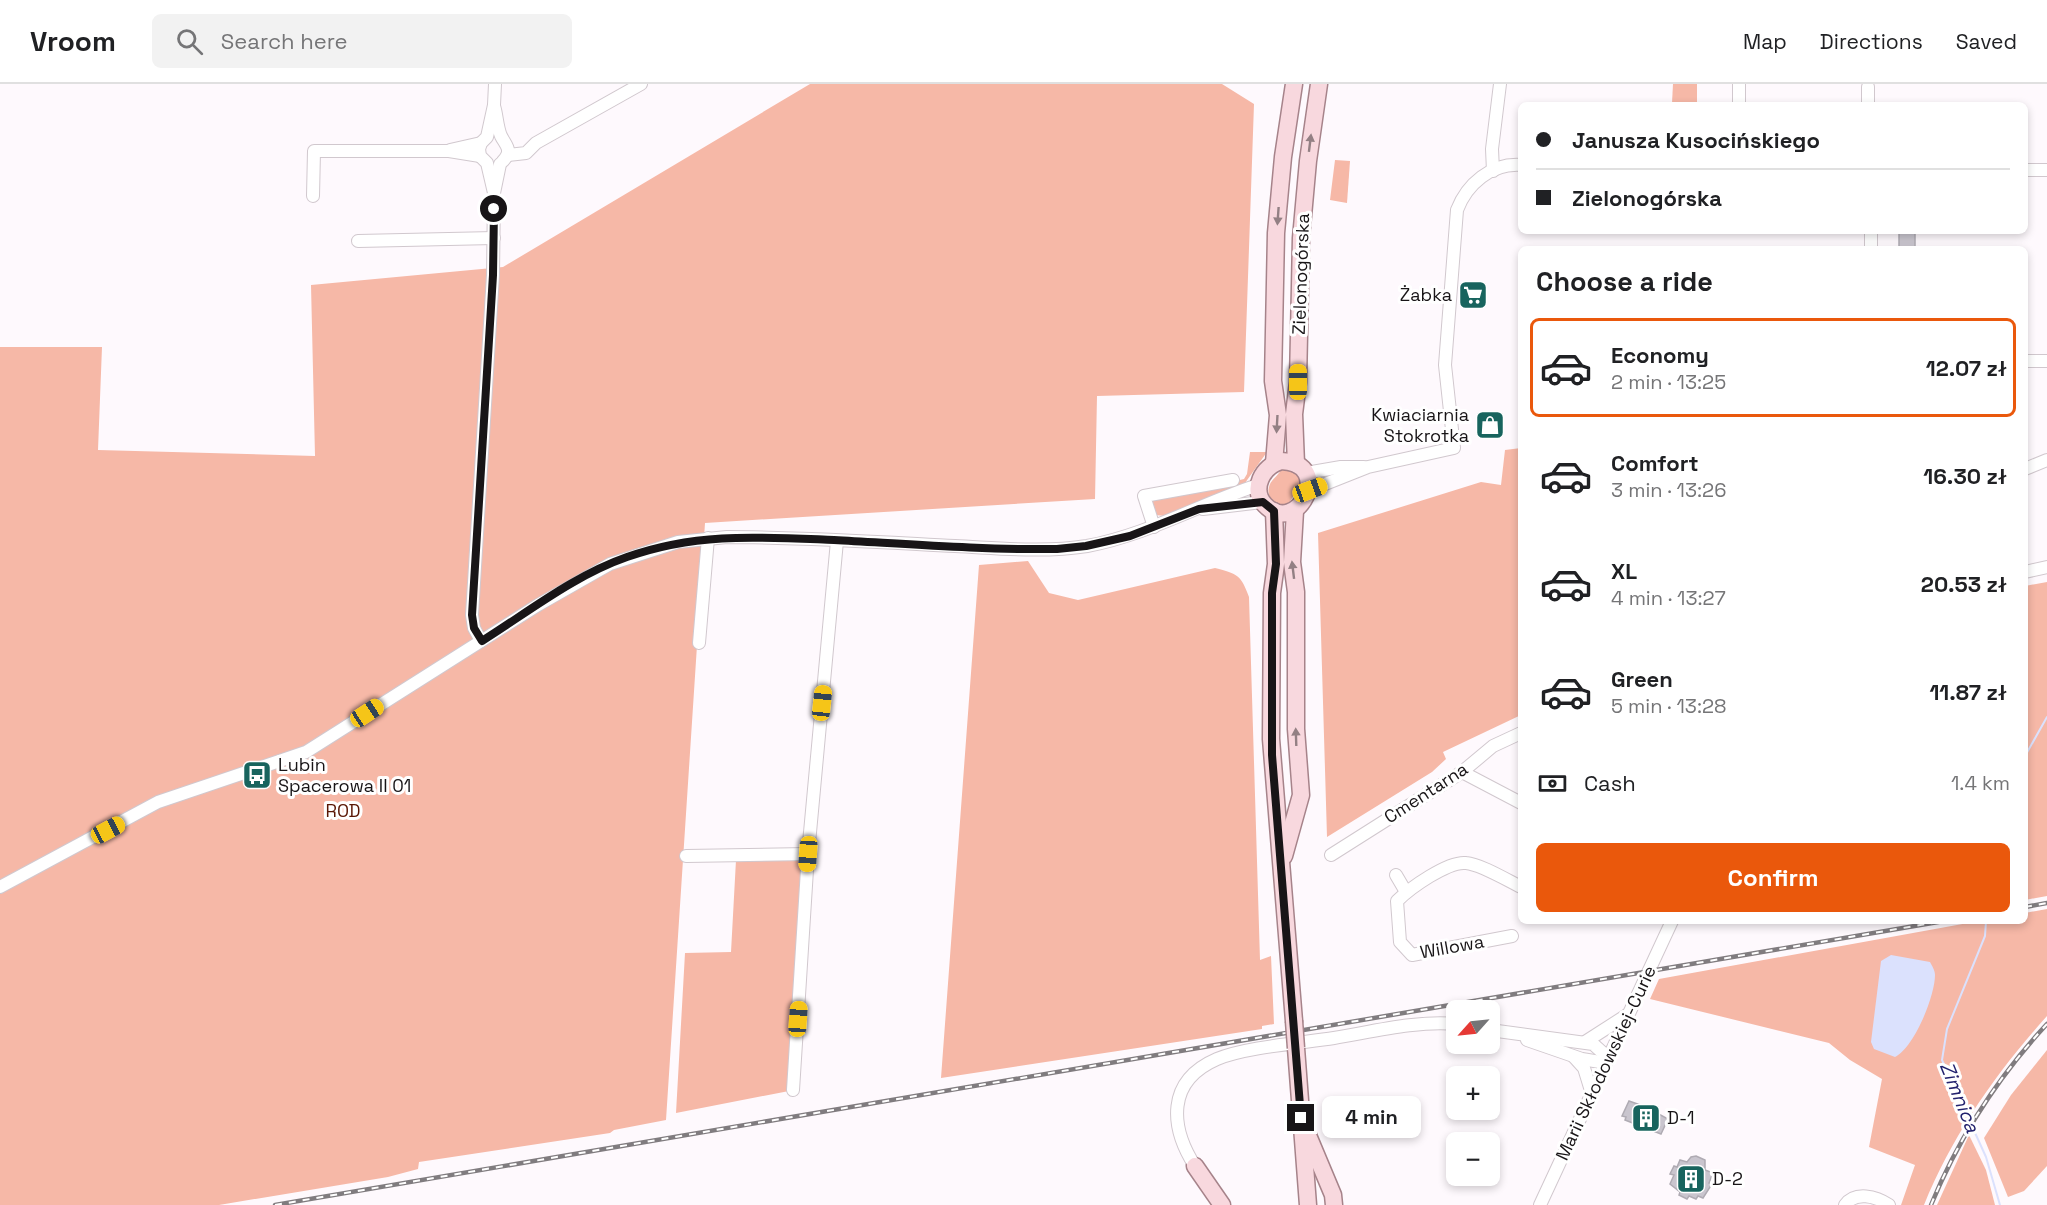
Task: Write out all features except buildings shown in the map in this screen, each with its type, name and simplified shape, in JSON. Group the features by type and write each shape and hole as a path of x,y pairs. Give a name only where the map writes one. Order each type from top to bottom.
{"main road":[{"name":"Zielonogórska","path":"1274,463 1278,415 1274,381 1276,233 1283,157 1294,84"},
{"name":"Zielonogórska","path":"1301,469 1294,414 1298,382 1301,238 1306,174 1319,84"},
{"path":"1268,507 1288,513 1294,511 1310,490 1301,469 1289,462 1274,463 1262,476 1258,485 1268,507 1276,564 1272,593 1271,722 1308,1205"},
{"path":"1281,866 1301,795 1296,729 1296,592 1292,562 1294,511"},
{"path":"1301,1118 1333,1195 1334,1205"},
{"path":"1295,1205 1300,1192 1304,1145"},
{"path":"1195,1166 1222,1205"}],"street":[{"path":"482,641 474,628 472,615 494,238 495,84"},
{"path":"313,196 314,151 494,150 536,143 640,84"},
{"path":"1493,171 1492,149 1500,84"},
{"path":"1739,84 1739,102"},
{"path":"1868,87 1868,102"},
{"path":"1310,490 1368,467 1454,448 1445,365 1455,218 1461,199 1468,189 1493,171 1518,165"},
{"path":"2028,170 2047,170"},
{"path":"358,241 494,238"},
{"path":"2028,361 2047,361"},
{"path":"2028,468 2047,460"},
{"path":"1301,469 1368,467"},
{"path":"1154,527 1144,496 1233,480"},
{"path":"0,887 158,802 306,752 589,574 610,564 678,542 708,538 756,537 1057,549 1111,541 1154,527 1199,509 1221,497 1258,485"},
{"path":"1199,509 1268,507"},
{"path":"699,643 708,538"},
{"path":"793,1090 808,854 837,541"},
{"path":"2028,571 2047,567"},
{"name":"Cmentarna","path":"1331,855 1461,772 1493,746 1518,734"},
{"path":"1461,772 1518,801"},
{"path":"686,856 808,854"},
{"path":"1396,874 1406,892 1455,863 1468,862 1518,886"},
{"name":"Willowa","path":"1406,892 1398,901 1400,942 1412,955 1512,936"},
{"name":"Marii Skłodowskiej-Curie","path":"1540,1205 1671,924"},
{"path":"1585,1042 1629,1014"},
{"path":"1195,1166 1180,1140 1176,1114 1185,1086 1206,1065 1225,1057 1269,1048 1446,1023"},
{"path":"1500,1032 1585,1042 1600,1049 1606,1063 1597,1063 1573,1056 1509,1034"},
{"path":"1573,1056 1584,1068 1592,1094"},
{"path":"1845,1205 1849,1200 1858,1196 1876,1199 1889,1205"}],"green space":[{"name":"ROD","path":"810,84 1222,84 1254,104 1244,392 1097,396 1095,499 705,523 666,1120 614,1130 610,1133 419,1162 418,1169 388,1177 219,1205 0,1205 0,347 102,347 98,450 315,456 311,285 503,267"},
{"path":"1673,84 1697,84 1697,102 1672,102"},
{"path":"1335,160 1350,161 1347,203 1330,200"},
{"path":"1518,448 1518,716 1443,752 1446,759 1432,772 1327,837 1318,533 1481,482 1501,485 1505,450"},
{"path":"1250,452 1267,452 1245,483 1165,516 1155,515 1151,501 1244,479 1247,474"},
{"path":"1282,468 1297,473 1300,483 1288,506 1272,500 1269,493 1270,484"},
{"path":"1028,561 1049,593 1078,600 1215,568 1234,574 1244,584 1249,597 1260,960 1271,956 1274,1024 1262,1026 1262,1029 941,1078 979,565"},
{"path":"2047,582 2047,896 2028,899 2028,585"},
{"path":"804,859 789,1091 676,1113 685,953 731,952 736,860"},
{"path":"2047,909 2047,1016 2010,1060 1977,1105 1948,1154 1924,1205 1901,1205 1915,1165 1869,1147 1882,1079 1850,1060 1829,1043 1650,999 1659,979 1962,924 2028,924 2028,912"},
{"path":"2047,1050 2047,1166 2024,1191 2008,1197 1984,1138 2011,1095"},
{"path":"1969,1135 1986,1170 1995,1205 1937,1205"}],"water":[{"path":"1891,955 1930,962 1935,975 1927,1008 1916,1033 1902,1052 1895,1057 1874,1049 1871,1042 1881,961"}],"waterway":[{"name":"Zimnica","path":"2028,751 2047,717"},
{"name":"Zimnica","path":"1986,924 1985,936 1947,1029 1942,1060 1986,1157 2000,1205"}],"railway":[{"path":"2028,906 2047,903"},
{"path":"275,1205 1926,924"},
{"path":"1931,1205 1954,1156 1981,1109 2012,1065 2047,1024"}],"place":[{"name":"Żabka","path":"1473,295"},
{"name":"Kwiaciarnia Stokrotka","path":"1490,425"},
{"name":"Lubin Spacerowa II 01","path":"257,775"},
{"name":"D-1","path":"1646,1118"},
{"name":"D-2","path":"1691,1179"}],"route":[{"path":"494,209 493,275 472,615 474,628 482,641 589,574 626,557 678,542 727,537 756,537 1057,549 1086,546 1130,536 1199,509 1263,502 1274,511 1276,564 1272,593 1272,755 1301,1118"}]}
